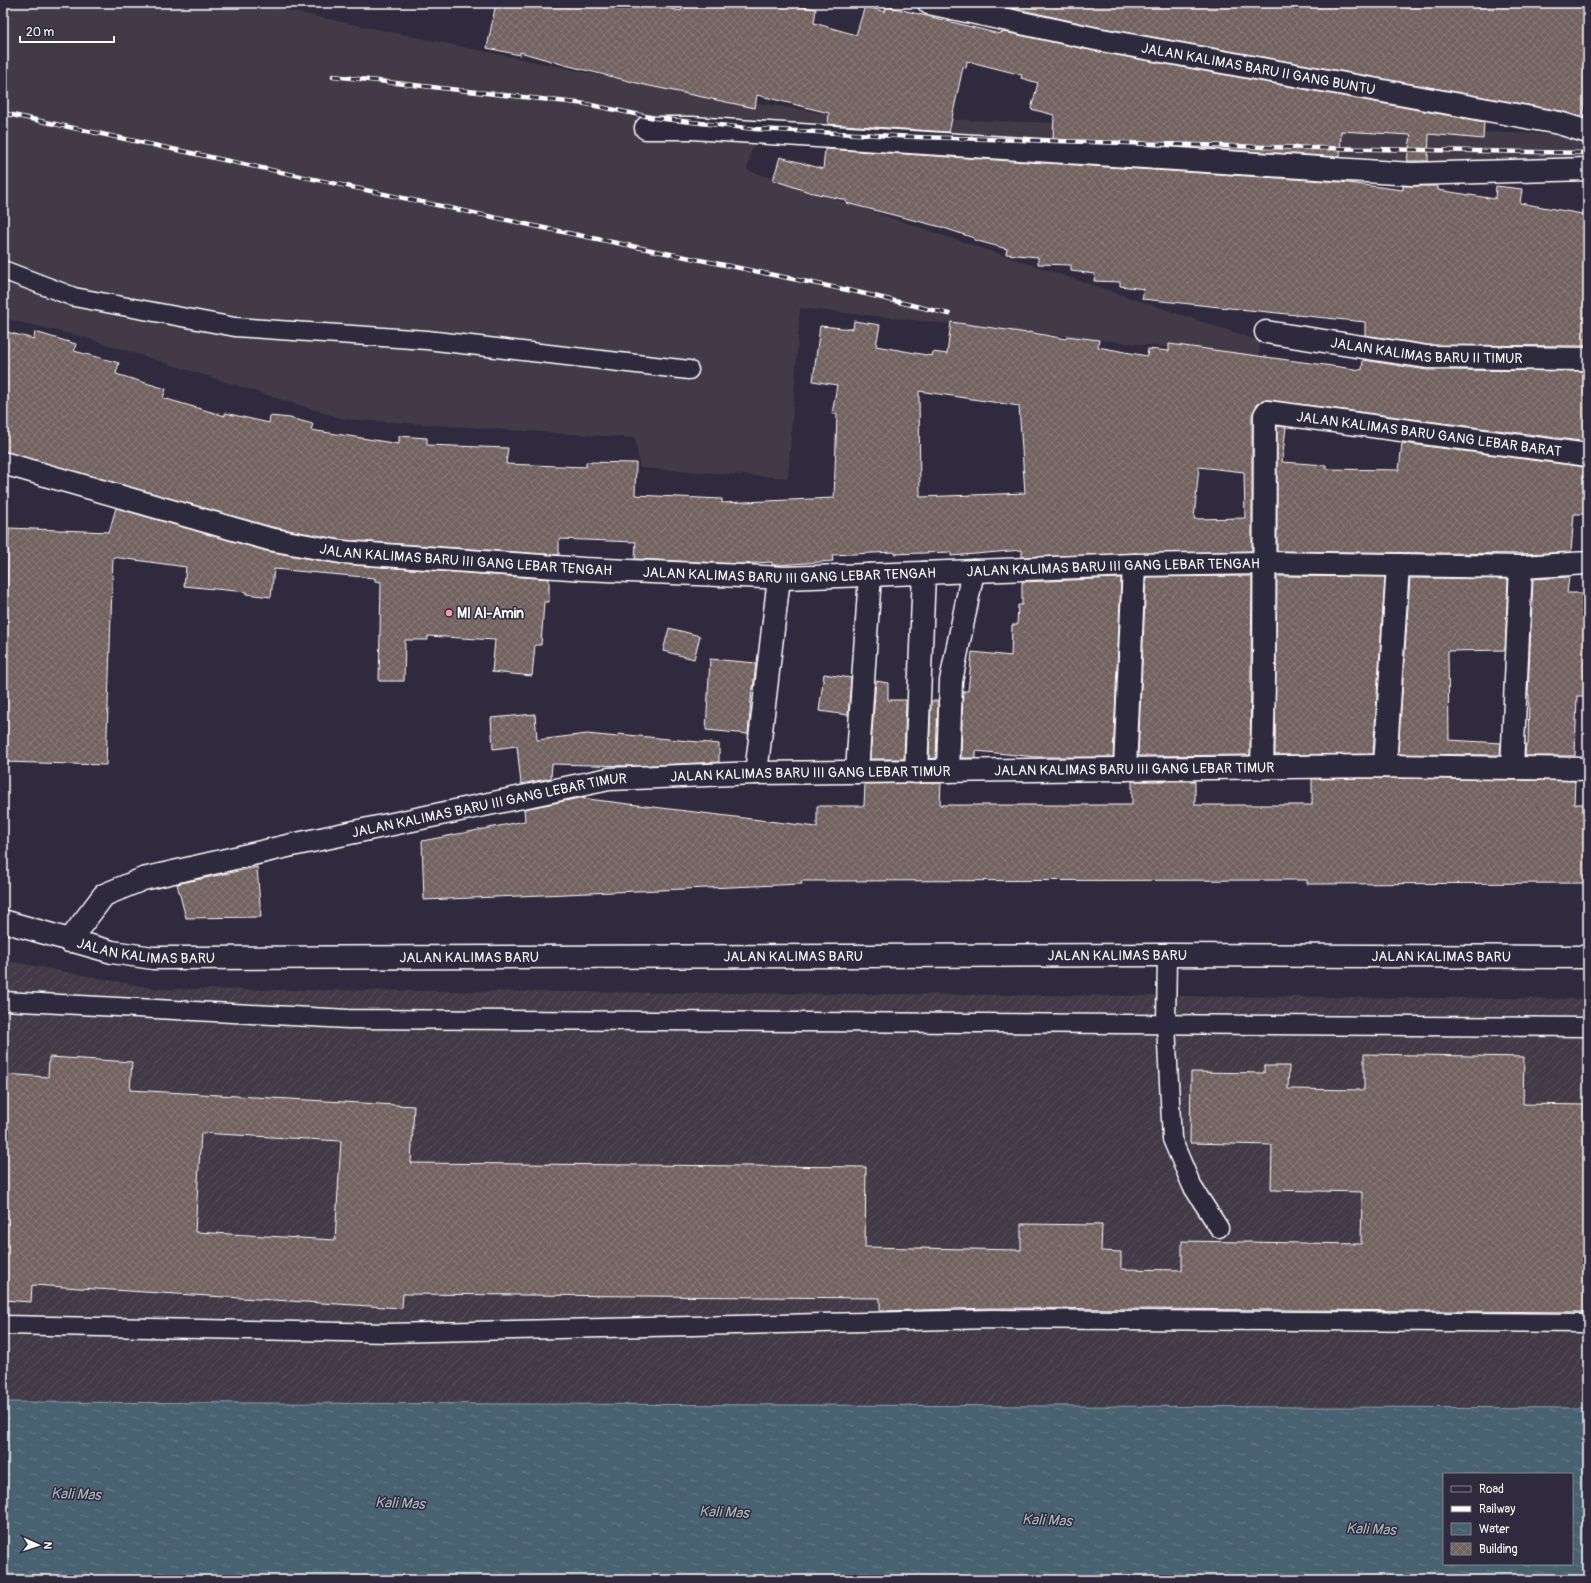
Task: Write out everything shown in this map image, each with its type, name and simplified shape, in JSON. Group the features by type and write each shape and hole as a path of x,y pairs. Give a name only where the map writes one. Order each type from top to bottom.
{"street":[{"name":"JALAN KALIMAS BARU II GANG BUNTU","path":"929,3 1096,39 1558,123 1588,132"},
{"path":"646,128 692,128 1412,174 1582,172"},
{"name":"JALAN KALIMAS BARU II TIMUR","path":"1266,332 1427,357 1588,359"},
{"name":"JALAN KALIMAS BARU GANG LEBAR BARAT","path":"1265,563 1265,416 1269,411 1588,455"},
{"name":"JALAN KALIMAS BARU III GANG LEBAR TENGAH","path":"3,463 269,539 341,552 584,569 779,578 1134,565 1265,563 1521,567 1588,563"},
{"path":"1262,768 1265,563"},
{"path":"1125,769 1134,565"},
{"path":"1385,766 1398,565"},
{"path":"1512,768 1521,567"},
{"path":"948,771 951,681 973,571"},
{"path":"916,772 924,573"},
{"path":"857,772 870,575"},
{"path":"756,773 779,578"},
{"name":"JALAN KALIMAS BARU III GANG LEBAR TIMUR","path":"69,941 104,895 143,878 292,844 609,779 756,773 1385,766 1588,769"},
{"name":"JALAN KALIMAS BARU","path":"3,921 112,952 153,958 1167,955 1588,957"}],"lane":[{"path":"3,270 74,297 235,327 427,340 689,370"},
{"path":"1167,955 1166,1025 1172,1139 1192,1186 1219,1228"},
{"path":"3,1001 348,1019 1588,1027"},
{"path":"3,1325 389,1333 992,1319 1588,1323"}],"shaded area":[{"path":"3,3 251,3 636,83 839,116 1181,127 1366,127 1588,136 1588,175 1366,158 754,141 747,170 1260,341 1259,357 800,308 788,478 640,468 635,438 344,419 83,337 3,318"},
{"path":"3,960 157,989 1588,999 1588,1408 3,1402"}],"water":[{"name":"Kali Mas","path":"3,1402 1588,1408 1588,1580 353,1580 3,1574"}],"building":[{"path":"496,3 644,3 681,11 683,3 779,3 816,9 814,23 856,35 865,6 885,12 886,6 1000,34 1001,32 1009,33 1094,51 1484,122 1483,139 1429,134 1428,161 1407,161 1411,135 1341,131 1340,157 1053,139 1054,115 1031,109 1038,83 1021,78 1022,75 967,61 966,68 963,67 949,132 828,124 829,113 757,95 755,108 645,85 520,52 520,55 487,48"},
{"path":"1014,3 1588,3 1588,83 1583,118 1561,111 1098,27 1013,8"},
{"path":"825,149 1340,182 1403,190 1403,186 1438,186 1438,190 1495,199 1496,186 1522,189 1520,203 1588,215 1588,346 1428,345 1365,335 1365,322 1142,299 1144,289 1120,286 1120,282 1094,281 1095,274 1071,271 1071,265 1038,264 1038,257 1006,254 1007,249 974,240 974,238 941,227 846,203 846,200 809,192 773,180 780,157 823,169"},
{"path":"854,321 880,325 876,346 932,356 933,352 947,354 951,322 1028,332 1066,339 1067,336 1099,340 1098,347 1147,356 1148,349 1169,351 1169,344 1362,370 1363,360 1427,370 1588,371 1588,442 1262,400 1257,405 1252,415 1252,551 1022,557 1022,550 951,556 951,552 894,554 894,552 832,555 833,561 779,565 772,565 772,562 742,564 635,559 636,542 559,539 559,555 343,540 272,527 3,451 3,331 34,339 35,332 76,344 74,351 119,363 116,374 166,389 163,398 225,416 225,413 269,423 270,416 290,418 313,424 311,430 399,444 399,436 427,438 427,445 508,448 506,464 586,467 586,462 636,463 635,495 722,499 722,503 834,498 837,414 832,414 837,385 813,381 820,326 853,329","holes":["919,391 1019,406 1025,493 920,497","1199,467 1244,472 1245,518 1194,519"]},
{"path":"1277,426 1286,427 1282,462 1326,465 1326,469 1399,470 1402,443 1585,467 1584,478 1588,478 1588,514 1574,514 1571,552 1521,554 1277,551"},
{"path":"116,508 266,551 339,564 549,579 549,602 544,602 541,645 535,645 532,676 492,672 495,640 428,636 428,640 405,640 404,681 379,681 381,582 375,581 375,578 274,569 271,597 246,594 246,592 184,586 186,567 113,557 106,765 3,762 3,702 9,528 109,532"},
{"path":"1252,576 1250,755 1138,756 1146,577"},
{"path":"1277,576 1385,577 1373,754 1275,755"},
{"path":"1569,577 1567,593 1587,593 1586,612 1588,612 1588,696 1577,696 1575,756 1525,756 1526,744 1528,744 1528,695 1533,579"},
{"path":"1121,578 1113,757 1036,757 976,751 976,758 961,758 963,691 968,691 972,652 1011,656 1012,625 1017,625 1018,605 1022,605 1022,582"},
{"path":"1410,578 1508,579 1505,650 1448,651 1449,740 1501,743 1500,755 1398,754"},
{"path":"669,628 700,636 694,659 663,651"},
{"path":"710,659 756,663 748,734 706,730"},
{"path":"824,674 851,678 848,715 819,711"},
{"path":"876,681 888,683 888,700 906,700 904,759 870,759"},
{"path":"931,701 938,701 936,758 929,759"},
{"path":"535,714 537,740 587,734 618,737 618,734 719,744 719,762 632,766 552,764 551,778 521,784 517,746 493,749 491,718"},
{"path":"1385,778 1575,781 1574,804 1588,804 1588,883 1307,884 1307,880 801,881 802,884 424,900 422,841 525,821 524,809 580,798 817,827 817,806 864,806 865,784 941,783 940,805 1132,805 1132,781 1195,781 1195,805 1312,805 1312,779"},
{"path":"257,867 261,917 186,918 177,884"},
{"path":"1364,1054 1524,1057 1523,1104 1588,1105 1588,1312 992,1308 880,1311 880,1298 403,1294 402,1308 32,1285 31,1302 3,1300 3,1074 48,1077 49,1057 132,1062 130,1090 414,1106 411,1163 866,1167 865,1247 1021,1250 1021,1224 1102,1225 1101,1251 1121,1252 1121,1269 1182,1270 1182,1241 1361,1244 1362,1192 1271,1190 1272,1145 1190,1143 1191,1072 1264,1073 1264,1066 1289,1066 1288,1089 1364,1090","holes":["201,1133 341,1141 335,1240 195,1232"]}],"railway":[{"path":"333,76 586,104 655,118 755,129 916,137 1266,147 1588,153"},
{"path":"3,113 563,232 857,292 949,314"}],"place":[{"name":"MI Al-Amin","path":"449,613"}]}
